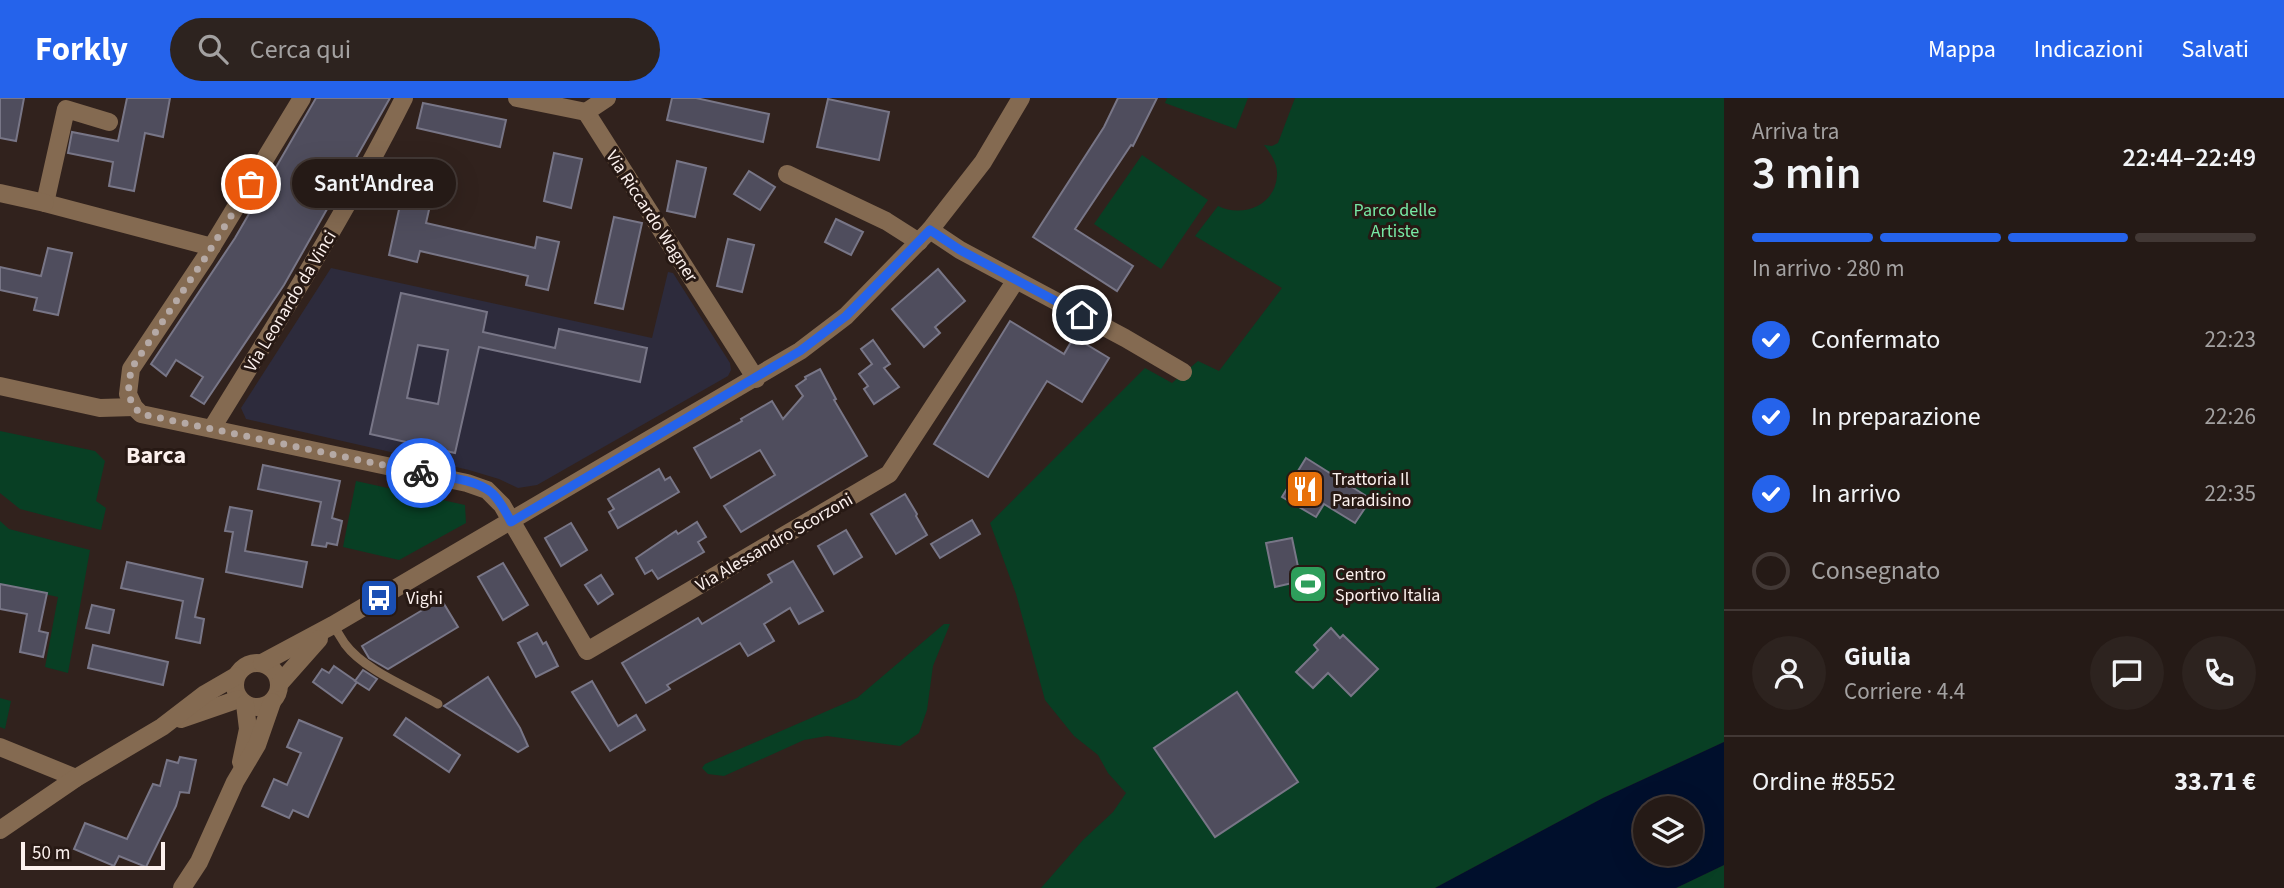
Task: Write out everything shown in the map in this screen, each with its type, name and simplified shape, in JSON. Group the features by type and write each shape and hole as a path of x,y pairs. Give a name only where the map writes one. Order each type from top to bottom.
{"street":[{"path":"302,98 212,247 131,369 128,394 134,407 141,414 481,487 493,494 511,522"},
{"name":"Via Leonardo da Vinci","path":"212,428 316,261 370,166 404,98"},
{"path":"517,98 586,112 607,98"},
{"path":"0,830 76,778 162,727 205,694 236,676 246,666 262,663 332,626 800,351 846,316 925,236 983,163 1021,98"},
{"path":"45,203 66,109 109,122"},
{"name":"Via Riccardo Wagner","path":"586,112 756,379"},
{"path":"787,174 886,221 960,250 1183,372"},
{"path":"0,193 212,247"},
{"name":"Via Alessandro Scorzoni","path":"511,522 587,651 890,474 1016,280"},
{"path":"0,386 100,408 134,407"},
{"path":"279,683 332,626"},
{"path":"182,888 199,862 235,782 257,745 279,690 274,670 262,663"},
{"path":"235,782 248,729 242,702 235,691 236,676"},
{"path":"162,727 242,702 256,708 272,702"},
{"path":"0,747 76,778"}],"lane":[{"path":"332,626 346,646 359,657 380,672 438,704"}],"shaded area":[{"path":"331,268 652,338 668,272 673,273 730,363 731,370 728,376 537,485 518,488 469,470 246,419 241,408"}],"green space":[{"path":"1167,98 1248,98 1236,129 1165,103"},
{"name":"Parco delle Artiste","path":"1295,98 1724,98 1724,742 1603,798 1435,888 1041,888 1083,840 1113,812 1126,793 1108,773 1098,755 1074,736 1045,700 1016,594 990,523 1145,368 1172,383 1198,361 1219,371 1282,288 1195,236 1218,206 1237,211 1247,210 1264,202 1270,195 1275,186 1277,172 1274,159 1264,145 1272,146 1278,143"},
{"path":"1142,155 1208,200 1161,269 1094,224"},
{"path":"0,431 95,451 105,461 96,501 106,508 101,530 20,509 0,493"},
{"path":"356,481 465,505 466,523 399,560 343,547"},
{"path":"0,521 9,529 90,550 68,673 45,667 58,597 0,584"},
{"path":"944,624 950,624 933,666 927,710 919,733 900,746 827,736 804,740 724,776 708,774 702,768 705,764 857,698"},
{"path":"0,698 11,701 5,729 0,727"},
{"path":"1724,865 1724,888 1676,888"}],"water":[{"path":"1724,742 1724,865 1676,888 1435,888 1603,798"}],"building":[{"path":"0,98 24,98 16,141 0,138"},
{"path":"127,98 170,98 163,137 145,133 134,191 109,186 113,162 68,153 72,132 118,141"},
{"path":"316,98 390,98 284,285 204,404 191,396 203,377 176,360 166,376 151,364 235,238"},
{"path":"672,98 696,98 769,114 763,142 667,120"},
{"path":"1118,98 1157,98 1133,146 1131,145 1075,229 1133,266 1117,291 1033,237 1104,127"},
{"path":"828,99 889,112 879,160 817,147"},
{"path":"423,103 506,120 500,147 417,128"},
{"path":"554,153 582,159 571,208 544,201"},
{"path":"677,161 706,168 695,217 667,211"},
{"path":"749,171 775,187 760,210 734,194"},
{"path":"407,173 436,179 426,223 535,248 537,237 559,242 548,290 526,285 528,276 420,251 417,262 389,255"},
{"path":"614,217 642,223 623,309 595,303"},
{"path":"836,219 863,232 851,255 825,242"},
{"path":"728,239 754,245 742,292 717,286"},
{"path":"48,248 72,253 58,315 34,310 37,298 0,290 0,267 41,276"},
{"path":"938,269 965,301 935,327 940,333 924,347 892,309"},
{"path":"401,293 487,312 483,332 555,348 559,329 647,348 640,382 479,347 455,453 370,434","holes":["418,345 448,350 438,404 407,398"]},
{"path":"1010,321 1064,354 1074,337 1109,358 1082,402 1047,381 988,477 934,444"},
{"path":"873,340 890,364 884,368 899,387 874,404 864,389 868,386 859,374 872,364 861,349"},
{"path":"820,369 836,399 834,400 867,456 741,532 724,506 775,475 760,450 711,478 694,448 772,401 783,419 803,396 796,386 806,379 805,377"},
{"path":"1306,458 1371,499 1355,523 1324,504 1316,517 1282,497"},
{"path":"263,465 340,481 332,518 342,521 337,545 312,545 321,502 258,489"},
{"path":"659,469 665,480 670,477 679,492 618,528 609,512 614,509 608,499"},
{"path":"905,494 927,535 896,554 871,514"},
{"path":"230,507 252,511 245,551 307,562 302,587 226,572 233,532 225,531"},
{"path":"972,520 980,534 940,558 931,544"},
{"path":"697,522 706,537 698,542 704,552 658,579 652,570 645,574 636,558 676,531 678,534"},
{"path":"571,523 587,550 561,566 545,538"},
{"path":"846,530 862,557 834,574 818,546"},
{"path":"1292,538 1301,581 1275,587 1266,543"},
{"path":"793,561 823,611 799,624 790,608 764,624 774,641 748,656 740,643 667,685 670,689 646,703 622,663 698,618 702,624 772,582 768,575"},
{"path":"127,562 203,579 195,617 204,619 200,643 176,638 183,601 121,588"},
{"path":"503,563 528,605 503,620 478,577"},
{"path":"601,575 613,594 598,604 585,585"},
{"path":"0,584 47,593 39,631 48,633 43,657 20,652 27,614 0,609"},
{"path":"441,599 458,627 388,669 369,658 362,646"},
{"path":"92,605 114,610 109,633 86,628"},
{"path":"1331,628 1340,638 1343,635 1378,669 1351,696 1328,673 1313,688 1296,672 1318,650 1314,645"},
{"path":"537,633 543,644 546,642 558,666 536,677 518,643"},
{"path":"93,645 168,662 163,685 88,668"},
{"path":"334,666 357,682 342,703 313,682 322,669 329,673"},
{"path":"363,670 377,679 369,690 355,681"},
{"path":"488,677 520,728 528,746 518,752 444,706"},
{"path":"592,681 618,726 636,715 645,730 610,751 572,692"},
{"path":"1237,692 1298,782 1215,837 1154,748"},
{"path":"406,718 460,755 449,772 394,735"},
{"path":"299,720 342,738 308,817 293,810 289,818 262,806 274,779 287,785 301,753 287,747"},
{"path":"180,757 196,760 189,793 180,792 176,806 146,867 119,856 114,866 74,849 85,823 127,839 153,784 160,786 167,760 178,763"}],"way so far":[{"path":"251,184 131,369 128,394 134,407 141,414 421,473"}],"place":[{"name":"Sant'Andrea","path":"251,184"},
{"name":"Trattoria Il Paradisino","path":"1305,489"},
{"name":"Centro Sportivo Italia","path":"1308,584"},
{"name":"Vighi","path":"379,598"}],"district":[{"name":"Barca","path":"156,455"}],"route":[{"path":"421,473 487,490 502,505 511,522 800,351 846,316 930,230 960,250 1082,315"}]}
